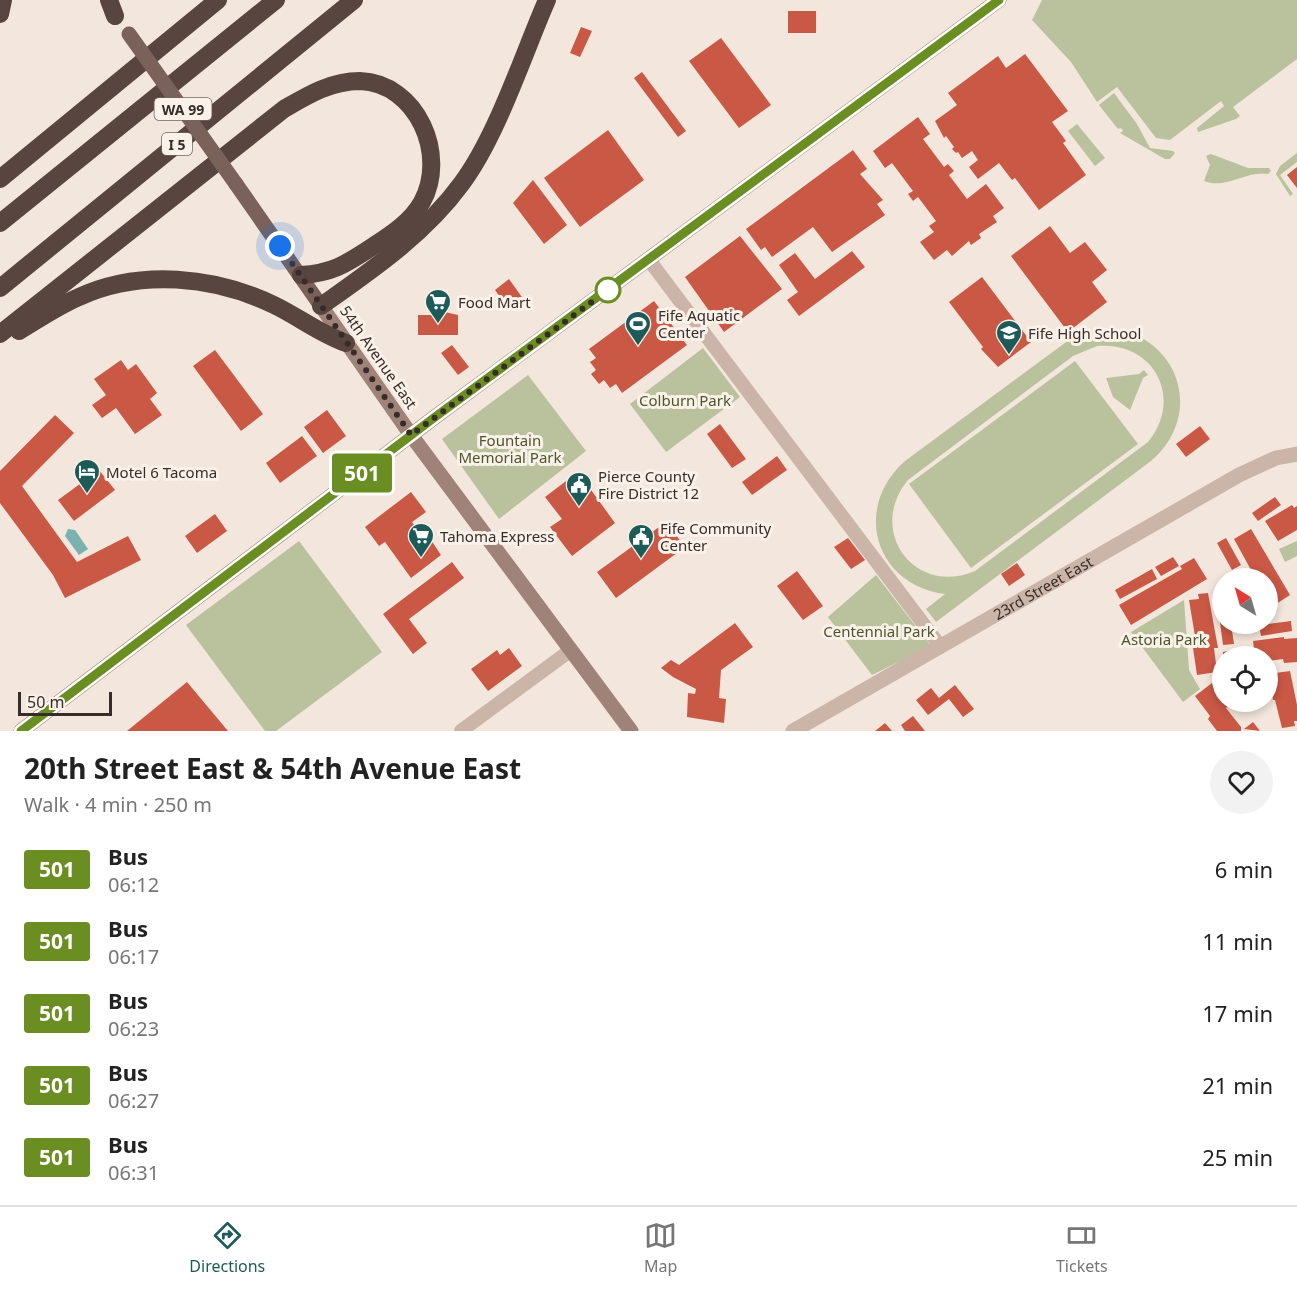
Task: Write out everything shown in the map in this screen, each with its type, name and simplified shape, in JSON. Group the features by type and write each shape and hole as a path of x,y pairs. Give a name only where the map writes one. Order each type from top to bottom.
{"highway":[{"path":"0,14 3,0"},
{"path":"0,179 218,0"},
{"path":"0,223 276,0"},
{"name":"I 5","path":"0,288 354,0"},
{"path":"321,306 375,269 443,206 463,182 485,144 547,0"},
{"path":"0,334 284,109 310,94 337,84 363,81 377,84 405,101 424,126 432,154 429,186 413,215 386,237 339,269 323,274 301,275"},
{"path":"0,343 81,296 114,285 149,279 215,284 247,293 275,305 322,334 346,343"}],"main road":[{"name":"54th Avenue East","path":"103,0 112,8 411,435 631,731"},
{"path":"21,731 411,435 999,0"}],"street":[{"path":"649,260 940,646"},
{"name":"23rd Street East","path":"793,731 1239,475 1276,458 1297,454"},
{"path":"461,731 571,650"}],"green space":[{"path":"1042,0 1297,0 1297,59 1233,107 1240,116 1236,119 1198,132 1197,128 1224,106 1221,101 1170,140 1156,138 1117,87 1097,102 1071,62 1032,20"},
{"path":"1114,93 1137,124 1150,148 1173,151 1175,153 1170,159 1165,159 1120,133 1123,131 1121,128 1118,129 1099,105"},
{"path":"1077,124 1105,158 1095,166 1068,131"},
{"path":"1297,153 1297,162 1280,175 1293,194 1290,196 1276,174 1280,166"},
{"path":"1211,154 1248,168 1269,168 1271,171 1268,174 1252,175 1228,182 1204,181 1210,165 1206,156"},
{"path":"1118,329 1140,337 1158,350 1170,366 1178,384 1180,404 1176,424 1167,443 1151,461 936,622 926,609 945,594 921,588 902,576 888,560 879,542 876,521 879,500 889,480 905,461 1073,337 1094,330","holes":["1097,346 1117,347 1134,353 1148,363 1163,391 1163,408 1158,425 1148,442 975,571 953,577 933,575 916,567 903,554 895,538 892,519 896,500 908,480 1073,356"]},
{"name":"Colburn Park","path":"703,348 740,397 666,452 630,404"},
{"path":"1075,361 1138,444 971,568 909,484"},
{"path":"1144,370 1148,375 1143,378 1130,410 1113,397 1106,378 1139,374"},
{"name":"Fountain Memorial Park","path":"528,375 586,451 499,519 442,439"},
{"path":"299,541 382,652 276,731 265,731 186,625"},
{"path":"1297,541 1297,556 1285,562 1279,549"},
{"name":"Centennial Park","path":"876,575 931,646 872,675 828,617"},
{"name":"Astoria Park","path":"1184,600 1189,670 1200,689 1183,702 1131,632"}],"water":[{"path":"68,529 75,530 88,549 79,555 65,536"}],"building":[{"path":"788,11 816,11 816,33 788,33"},
{"path":"581,27 592,31 580,57 570,53"},
{"path":"721,38 771,105 739,128 689,61"},
{"path":"1025,54 1068,111 1052,122 1066,141 1063,143 1086,175 1039,210 1015,178 1012,180 999,163 978,179 969,167 978,160 972,151 962,158 952,149 954,147 946,136 944,138 935,121 957,105 948,93 998,56 1006,68"},
{"path":"642,72 686,131 678,137 634,78"},
{"path":"918,117 930,134 923,139 944,167 948,164 954,171 949,175 967,199 986,184 1004,208 993,216 997,222 979,234 981,238 971,245 969,241 952,256 947,250 934,260 920,242 934,232 929,226 936,221 918,197 913,201 908,194 913,191 892,163 885,168 873,151"},
{"path":"608,130 644,180 580,227 544,178"},
{"path":"853,150 867,169 860,174 883,200 877,204 885,215 832,252 813,227 772,257 765,247 761,250 746,229"},
{"path":"1297,167 1297,188 1287,175"},
{"path":"533,180 567,225 544,244 513,203"},
{"path":"1050,226 1070,253 1085,242 1107,270 1092,282 1107,302 1068,332 1011,256"},
{"path":"740,236 782,289 724,332 685,277"},
{"path":"852,251 865,267 799,316 787,300 798,292 779,265 795,253 815,279"},
{"path":"982,277 1031,342 998,367 981,349 983,347 949,302"},
{"path":"509,279 524,300 510,311 495,290"},
{"name":"Fife Aquatic Center","path":"654,301 687,345 622,393 616,384 610,388 604,380 599,384 591,374 596,370 590,362 596,358 589,349"},
{"name":"Food Mart","path":"436,310 458,315 458,335 418,335 418,315 436,315"},
{"path":"452,345 469,367 458,375 441,353"},
{"path":"215,350 263,414 241,431 193,366"},
{"path":"121,360 128,370 136,364 157,393 150,399 162,415 135,434 116,408 102,418 92,405 106,395 94,379"},
{"path":"327,410 346,436 323,453 304,427"},
{"path":"55,415 74,433 22,486 77,562 128,536 141,560 65,598 53,575 0,503 0,471"},
{"path":"720,424 746,459 732,468 707,434"},
{"path":"1200,426 1210,439 1186,457 1176,444"},
{"path":"302,436 317,456 280,483 266,463"},
{"path":"777,456 787,470 752,495 742,482"},
{"name":"Motel 6 Tacoma","path":"99,470 115,490 74,521 58,500"},
{"name":"Pierce County Fire District 12","path":"578,472 615,523 572,556 550,527 562,519 545,497"},
{"path":"411,492 426,512 412,522 427,543 431,540 441,555 411,578 385,542 379,546 365,527"},
{"path":"1275,497 1281,505 1258,521 1252,513"},
{"path":"1292,505 1294,508 1297,506 1297,530 1278,541 1265,521"},
{"path":"215,514 227,531 197,553 185,536"},
{"name":"Fife Community Center","path":"666,522 685,547 616,598 597,572"},
{"path":"1251,529 1274,568 1250,568 1234,539"},
{"path":"848,538 865,560 851,569 834,547"},
{"path":"1226,538 1241,565 1231,568 1217,543"},
{"path":"1173,557 1179,566 1161,576 1155,567"},
{"path":"1194,558 1207,579 1131,625 1119,605 1182,569 1180,566"},
{"path":"452,562 464,578 409,619 427,643 413,654 383,614"},
{"path":"1017,563 1025,575 1009,586 1001,574"},
{"path":"1152,569 1157,579 1120,599 1115,590"},
{"path":"797,571 823,606 803,620 777,586"},
{"path":"1278,575 1290,595 1278,603"},
{"path":"1208,593 1212,615 1212,634 1215,634 1218,646 1212,646 1212,673 1197,675 1193,648 1197,648 1189,600 1199,599 1198,594"},
{"path":"1291,621 1292,631 1278,633 1278,623"},
{"path":"735,623 753,647 721,670 719,698 726,699 724,723 687,717 688,693 695,694 696,689 661,668 671,660 679,665"},
{"path":"1222,634 1232,634 1234,644 1223,645"},
{"path":"1284,637 1284,639 1297,638 1297,662 1284,663 1283,659 1278,660 1278,646 1254,646 1253,641"},
{"path":"509,648 522,666 488,691 471,669 497,650 500,655"},
{"path":"1290,671 1297,705 1295,726 1282,728 1278,712 1278,673"},
{"path":"187,682 228,731 127,731"},
{"path":"1212,683 1212,712 1229,712 1241,727 1241,731 1217,731 1208,719 1210,716 1195,696"},
{"path":"955,685 974,709 963,717 949,699 928,715 916,700 931,688 939,698"},
{"path":"913,716 925,731 905,731 901,725"},
{"path":"1253,722 1260,731 1244,729"},
{"path":"885,723 892,731 875,731"}],"bus line":[{"name":"501","path":"21,731 435,417 999,0"}],"place":[{"name":"Food Mart","path":"438,325"},
{"name":"Fife Aquatic Center","path":"638,347"},
{"name":"Fife High School","path":"1009,356"},
{"name":"Motel 6 Tacoma","path":"87,495"},
{"name":"Pierce County Fire District 12","path":"579,508"},
{"name":"Tahoma Express","path":"421,559"},
{"name":"Fife Community Center","path":"641,560"}],"route":[{"path":"280,246 411,435 608,290"}]}
